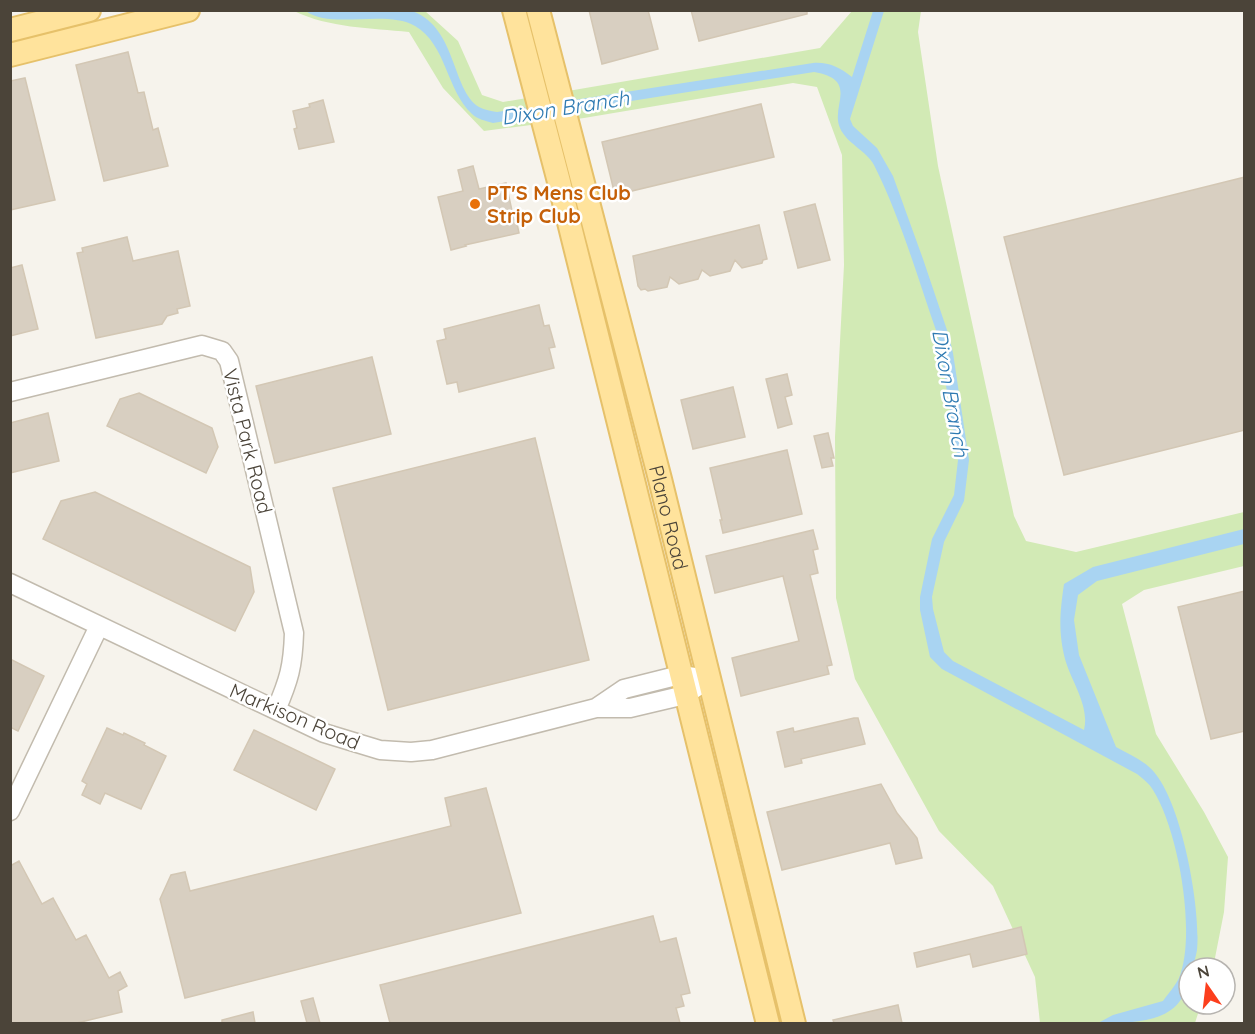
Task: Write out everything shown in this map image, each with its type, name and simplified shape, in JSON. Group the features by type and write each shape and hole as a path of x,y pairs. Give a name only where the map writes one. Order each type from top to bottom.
{"main road":[{"path":"10,30 88,10"},
{"path":"10,55 188,10"},
{"name":"Plano Road","path":"514,10 768,1023"},
{"name":"Plano Road","path":"538,10 710,679 794,1023"},
{"path":"564,203 590,209"},
{"path":"615,412 641,407"}],"street":[{"name":"Vista Park Road","path":"10,392 202,345 222,351 229,362 294,633 293,661 289,679 276,710"},
{"name":"Markison Road","path":"10,583 324,733 367,747 411,752 432,750 596,708 630,708 683,685 710,679"},
{"path":"10,811 99,626"}],"green space":[{"path":"294,11 425,11 458,41 482,95 503,102 820,48 852,11 921,11 918,32 938,166 1014,516 1026,541 1076,552 1244,512 1244,566 1144,590 1122,604 1156,734 1204,812 1228,857 1224,912 1215,956 1177,956 1177,1016 1197,1016 1195,1023 1040,1023 1035,977 993,886 939,831 855,679 836,598 835,437 844,265 842,155 817,87 793,83 584,118 484,131 443,88 409,32 336,24 307,17"}],"water":[{"name":"Dixon Branch","path":"409,10 425,17 445,42 470,99 479,107 497,112 813,63 834,66 852,77 873,11 884,11 850,119 853,126 877,148 893,176 953,353 969,460 964,501 944,542 932,597 944,652 953,661 1084,730 1082,703 1065,659 1061,639 1064,584 1093,567 1244,529 1244,544 1097,581 1078,595 1074,620 1079,655 1116,747 1146,764 1154,772 1173,807 1188,857 1193,884 1197,932 1196,956 1184,956 1185,909 1177,855 1162,807 1151,787 1137,774 942,669 930,657 920,610 920,597 932,539 954,495 958,460 938,336 884,186 871,160 843,134 840,128 838,111 840,87 836,81 814,72 493,123 474,116 463,104 434,44 415,26 389,19 329,19 306,11"},
{"path":"1177,981 1177,1004 1160,1016 1130,1022 1098,1023 1113,1015 1163,1001"}],"building":[{"path":"589,10 648,10 658,49 602,64"},
{"path":"691,10 807,10 807,14 699,41"},
{"path":"128,52 138,93 144,92 153,130 158,128 168,166 104,181 76,65"},
{"path":"25,78 55,200 10,210 10,81"},
{"path":"323,100 334,142 299,149 294,129 297,128 293,111 310,107 309,104"},
{"path":"761,104 774,157 615,195 602,142"},
{"name":"PT'S Mens Club Strip Club","path":"473,166 479,189 506,183 519,233 451,250 438,197 463,191 458,170"},
{"path":"1245,177 1245,430 1064,475 1004,237"},
{"path":"815,204 830,260 798,268 784,212"},
{"path":"759,225 767,259 762,263 742,268 735,260 730,271 710,276 702,270 698,279 679,284 670,277 667,287 648,291 641,290 638,286 633,256"},
{"path":"127,237 133,261 178,251 190,306 177,309 178,313 167,316 162,324 96,338 77,253 83,252 82,248"},
{"path":"22,265 38,329 10,336 10,268"},
{"path":"539,305 544,326 549,325 555,347 549,348 554,368 459,392 457,382 447,384 437,341 446,339 444,329"},
{"path":"372,357 391,434 275,463 256,386"},
{"path":"787,374 792,395 785,397 792,424 778,428 766,379"},
{"path":"733,387 745,437 693,449 681,400"},
{"path":"139,393 212,428 218,447 206,473 107,426 120,399"},
{"path":"48,413 59,461 10,473 10,423"},
{"path":"828,433 834,458 831,458 833,466 822,468 814,436"},
{"path":"535,438 589,660 388,710 333,488"},
{"path":"787,450 802,514 723,533 710,468"},
{"path":"95,492 250,567 254,592 235,631 43,539 61,501"},
{"path":"813,530 818,549 813,550 818,573 810,575 832,665 827,666 829,674 741,696 732,658 799,641 783,576 715,593 706,556"},
{"path":"1245,591 1245,731 1211,739 1178,607"},
{"path":"10,659 44,676 18,731 10,727"},
{"path":"858,718 865,744 801,759 802,763 785,767 777,732 793,728 794,732"},
{"path":"107,728 123,735 124,733 166,756 141,809 105,793 100,804 82,795 87,784 82,781"},
{"path":"254,730 335,769 316,810 234,770"},
{"path":"881,784 897,813 917,838 922,858 896,864 890,843 782,870 767,812"},
{"path":"486,788 521,913 185,998 160,899 171,875 185,872 190,891 451,826 445,798"},
{"path":"19,861 42,904 53,898 76,940 86,935 109,978 120,972 127,986 118,991 122,1012 77,1023 10,1023 10,866"},
{"path":"653,916 660,942 676,938 690,993 681,995 684,1006 676,1008 680,1023 390,1023 380,985"},
{"path":"1021,927 1027,954 973,967 970,954 917,967 914,953"},
{"path":"313,998 320,1023 307,1023 301,1001"},
{"path":"898,1005 902,1023 834,1023 833,1020"},
{"path":"253,1012 255,1023 222,1023 222,1020"}],"place":[{"name":"PT'S Mens Club Strip Club","path":"475,204"}]}
